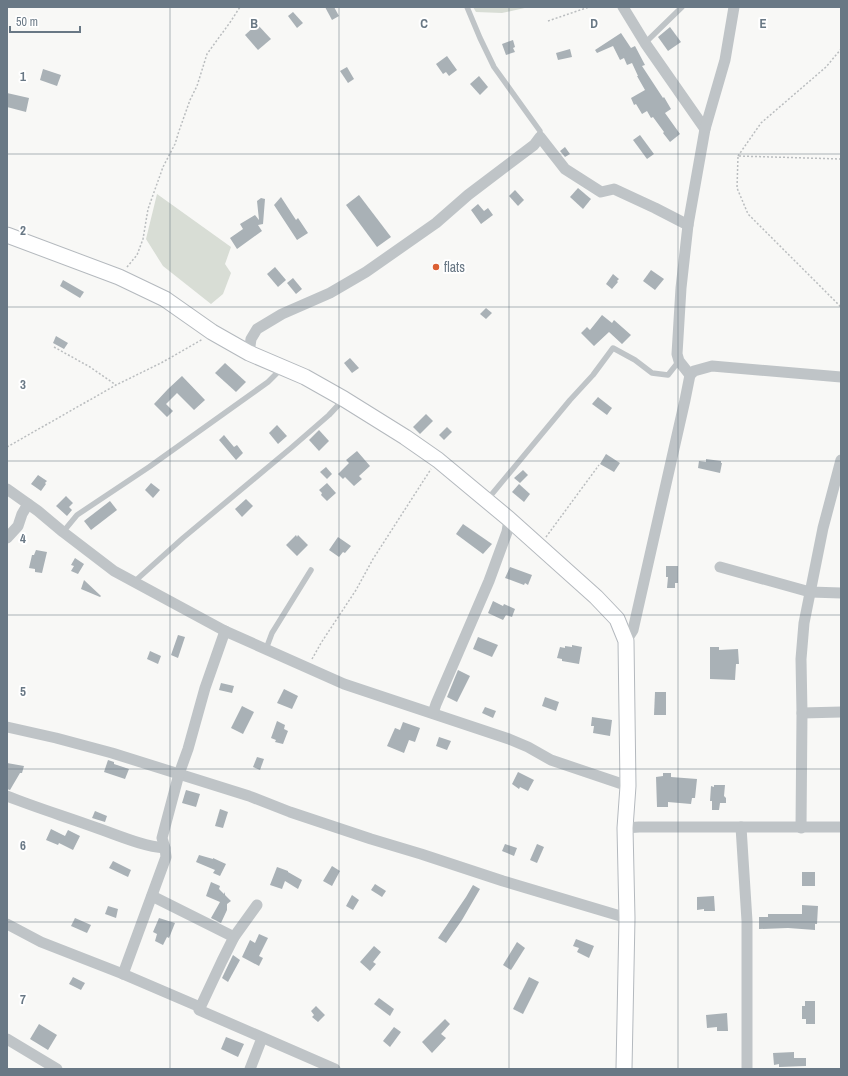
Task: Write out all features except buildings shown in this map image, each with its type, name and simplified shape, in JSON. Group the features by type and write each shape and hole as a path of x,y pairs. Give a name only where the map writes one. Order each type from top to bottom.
{"street":[{"path":"623,7 645,43 705,129"},
{"path":"690,375 679,361 677,354 681,288 688,225 705,129 725,60 734,7"},
{"path":"249,353 252,340 257,329 282,314 330,292 366,272 436,223 468,195 534,145 540,137 565,169 601,192 614,188 688,225"},
{"path":"7,235 119,277 165,299 212,332 249,353 305,377 344,399 405,437 438,460 510,519 596,597 617,619 626,641 628,786 625,828 627,918 624,1069"},
{"path":"626,641 633,630 690,375 694,371 712,366 841,377"},
{"path":"801,828 801,659 804,623 823,528 841,460"},
{"path":"7,489 114,571 225,631 344,684 509,739 528,747 551,760 628,786"},
{"path":"7,538 18,526 22,514 28,504"},
{"path":"433,713 489,581 507,532 510,519"},
{"path":"720,567 810,592 841,593"},
{"path":"123,974 166,857 162,838 179,774 188,749 205,688 225,631"},
{"path":"802,713 841,712"},
{"path":"7,727 112,753 249,796 371,840 421,854 503,882 627,918"},
{"path":"7,796 119,837 154,847 165,848"},
{"path":"741,827 747,921 747,1069"},
{"path":"625,828 841,827"},
{"path":"152,896 234,937"},
{"path":"200,1008 234,937 256,905"},
{"path":"7,924 41,942 123,974 200,1008 199,1010 335,1069"},
{"path":"250,1069 262,1038"},
{"path":"7,1039 57,1069"}],"lane":[{"path":"467,7 494,67 540,131 540,137"},
{"path":"645,43 682,7"},
{"path":"487,500 570,400 593,375 612,348 636,360 652,373 668,376 679,361"},
{"path":"63,532 77,515 268,382 283,367"},
{"path":"134,582 183,538 329,415 344,399"},
{"path":"266,649 272,633 311,570"}],"path":[{"path":"119,277 137,255 143,239 148,209 163,167 175,144 190,100 197,86 207,54 232,21 240,7"},
{"path":"548,21 589,7"},
{"path":"841,49 826,67 761,123 738,156 737,188 748,214 841,307"},
{"path":"738,156 841,159"},
{"path":"7,448 116,385 208,336 212,332"},
{"path":"54,347 90,367 116,385"},
{"path":"308,668 320,643 356,590 373,559 438,460"},
{"path":"540,546 599,465"}],"shaded area":[{"path":"473,7 529,7 502,13 476,12"},
{"path":"157,194 231,247 225,264 231,273 223,294 211,304 163,266 146,239"}],"place":[{"name":"flats","path":"436,267"}]}
